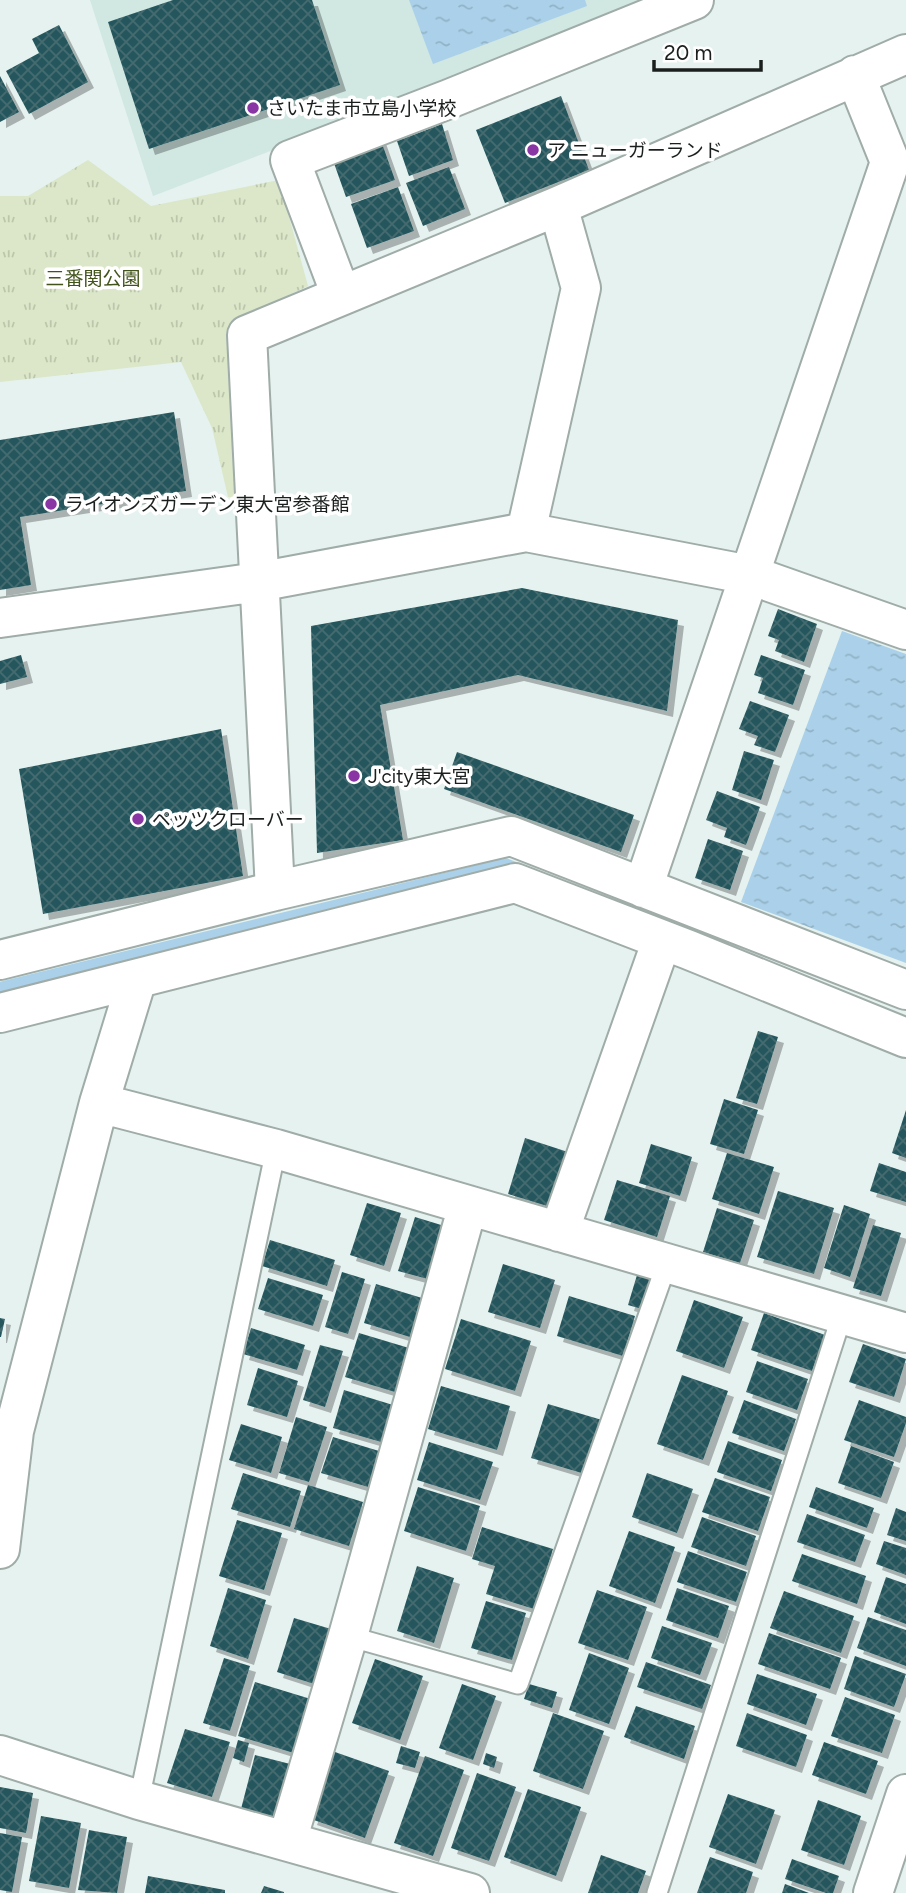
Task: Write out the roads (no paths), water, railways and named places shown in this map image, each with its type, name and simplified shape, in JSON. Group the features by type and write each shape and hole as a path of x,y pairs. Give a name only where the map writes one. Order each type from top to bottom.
{"street":[{"path":"341,295 290,160 694,0"},
{"path":"275,891 247,335 558,206 906,54"},
{"path":"643,888 890,162 855,75"},
{"path":"526,532 580,288 558,206"},
{"path":"0,618 258,582 526,532 750,575 906,630"},
{"path":"0,960 275,891 511,836 906,990"},
{"path":"0,1013 515,883 906,1038"},
{"path":"559,1231 662,940"},
{"path":"2,1529 14,1431 99,1103 137,979"},
{"path":"99,1103 276,1149 906,1334"},
{"path":"287,1841 348,1636 468,1205"},
{"path":"0,1755 139,1800 470,1893"},
{"path":"873,1893 906,1794"}],"lane":[{"path":"139,1800 276,1149"},
{"path":"348,1636 518,1684 667,1264"},
{"path":"657,1893 842,1315"}],"water":[{"path":"409,0 585,0 587,6 433,64"},
{"path":"842,631 906,654 906,963 741,902"}],"waterway":[{"path":"0,987 505,863 520,869"}],"place":[{"name":"さいたま市立島小学校","path":"253,108"},
{"name":"ア ニューガーランド","path":"533,150"},
{"name":"ライオンズガーデン東大宮参番館","path":"51,504"},
{"name":"J'city東大宮","path":"354,776"},
{"name":"ペッツクローバー","path":"138,819"}],"park label":[{"name":"三番関公園","path":"93,278"}]}
